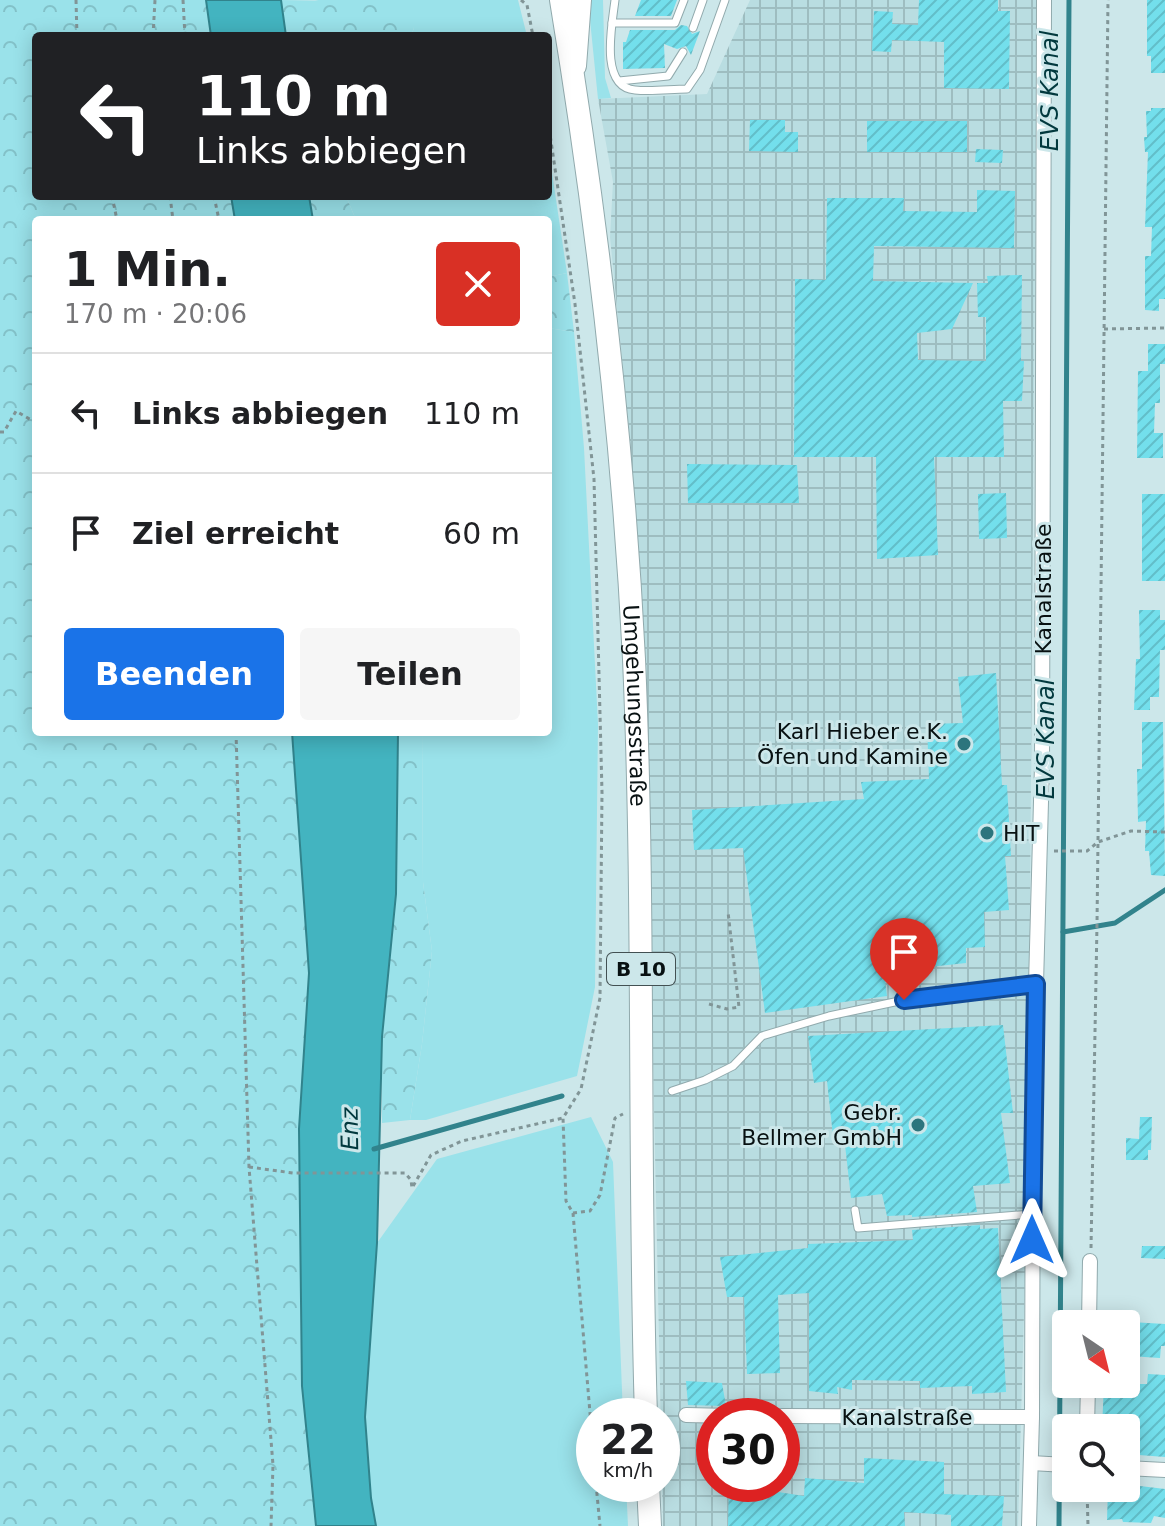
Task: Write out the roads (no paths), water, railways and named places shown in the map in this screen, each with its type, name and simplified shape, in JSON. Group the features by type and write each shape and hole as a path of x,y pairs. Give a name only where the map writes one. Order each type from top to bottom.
{"main road":[{"name":"Umgehungsstraße","path":"561,0 596,221 611,356 634,659 646,1398"},
{"path":"575,86 581,0"},
{"path":"649,1502 650,1526"}],"street":[{"name":"Kanalstraße","path":"1029,1526 1035,1463 1032,1417 1032,1214 1040,910 1044,0"},
{"path":"1089,1310 1090,1261"},
{"path":"686,1415 696,1415"},
{"name":"Kanalstraße","path":"800,1416 1032,1417"},
{"path":"1035,1463 1052,1464"},
{"path":"1140,1469 1165,1470"}],"lane":[{"path":"615,0 611,69 617,81 632,90 687,89 700,70 725,0"},
{"path":"612,23 675,23 684,0"},
{"path":"693,28 703,0"},
{"path":"617,81 668,76 683,52"},
{"path":"672,1091 733,1066 762,1036 829,1016 904,1000 1036,984"},
{"path":"855,1210 858,1228 1032,1214"}],"water":[{"path":"206,0 281,0 285,32 210,32"},
{"path":"232,200 310,200 312,216 234,216"},
{"name":"Enz","path":"292,736 398,736 396,894 382,1037 377,1243 365,1417 376,1526 316,1526 302,1386 299,1129 309,973"}],"waterway":[{"name":"EVS Kanal","path":"1059,1526 1069,0"},
{"path":"1063,932 1115,923 1165,890"},
{"name":"Enz","path":"374,1149 562,1096"}],"place":[{"name":"Karl Hieber e.K. Öfen und Kamine","path":"964,744"},
{"name":"HIT","path":"987,833"},
{"name":"Gebr. Bellmer GmbH","path":"918,1125"}]}
